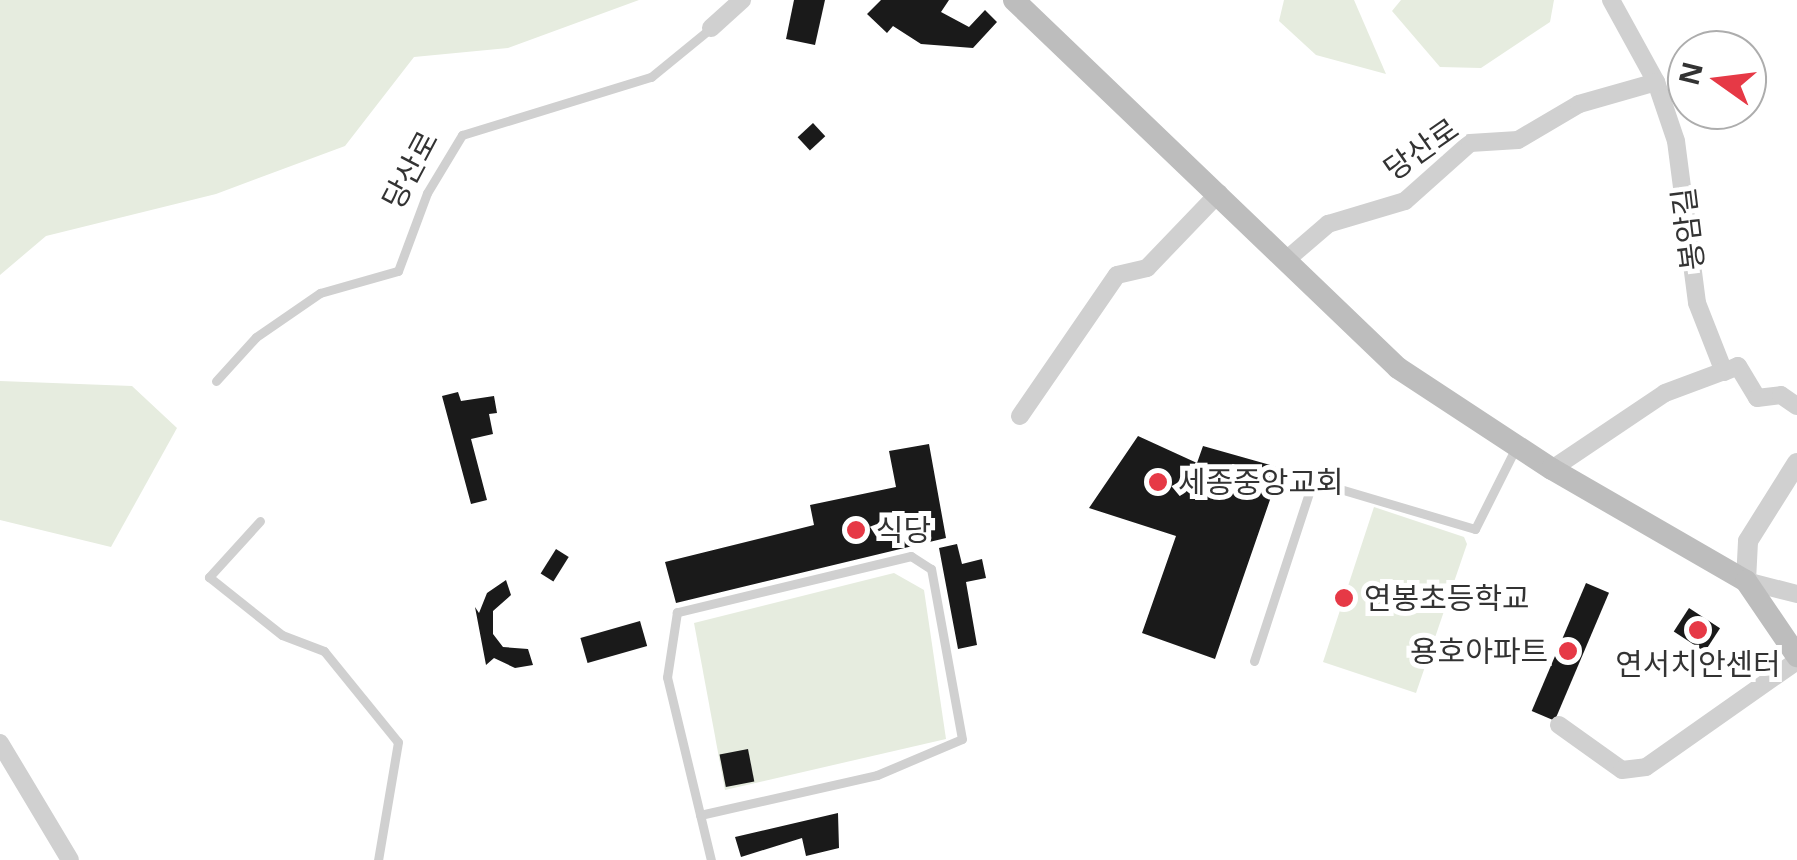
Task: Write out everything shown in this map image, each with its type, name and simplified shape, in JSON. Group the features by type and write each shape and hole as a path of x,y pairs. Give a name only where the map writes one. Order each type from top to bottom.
{"main road":[{"path":"1014,0 1398,368 1552,469 1746,581 1797,658"}],"street":[{"name":"당산로","path":"711,28 742,0"},
{"name":"봉암길","path":"1611,0 1656,82 1676,140 1697,302 1724,370 1738,366 1758,398 1781,394 1797,406"},
{"name":"당산로","path":"1285,261 1328,224 1405,200 1470,144 1518,140 1579,104 1656,82"},
{"path":"1020,416 1117,275 1147,268 1219,193"},
{"path":"1552,469 1665,393 1724,370"},
{"path":"1797,463 1748,542 1746,581 1797,594"},
{"path":"1560,726 1622,770 1646,766 1797,658"},
{"path":"0,743 70,860"}],"lane":[{"name":"당산로","path":"216,381 256,336 320,294 398,272 426,193 462,136 650,77 711,28"},
{"path":"1254,661 1313,482 1475,529 1516,446"},
{"path":"260,521 208,578 282,635 324,651 398,742 378,860"},
{"path":"700,815 877,775 962,738 931,569 911,556 677,612 667,678 700,815 711,860"}],"shaded area":[{"path":"0,0 639,0 508,48 414,57 345,146 216,194 46,236 0,275"},
{"path":"1284,0 1354,0 1386,74 1316,55 1279,21"},
{"path":"1401,0 1554,0 1550,22 1481,68 1440,67 1392,11"},
{"path":"0,381 132,386 177,428 111,547 0,520"},
{"path":"1374,507 1464,537 1467,544 1416,693 1323,662"},
{"path":"894,573 924,590 946,739 725,790 694,623"}],"building":[{"path":"794,0 825,0 815,45 786,39"},
{"path":"881,0 949,0 941,12 969,27 985,10 997,22 973,48 921,44 893,26 887,33 867,14"},
{"path":"813,123 825,136 810,150 798,137"},
{"path":"458,392 461,401 494,396 497,413 489,414 493,434 471,439 487,500 471,504 442,396"},
{"path":"1138,436 1197,463 1203,446 1281,468 1215,659 1142,633 1176,536 1089,508"},
{"path":"929,444 946,538 676,603 665,562 814,525 810,505 896,487 889,451"},
{"path":"957,544 962,564 982,559 986,578 966,582 977,645 958,649 939,548"},
{"path":"556,549 569,557 553,582 541,574"},
{"path":"506,580 511,595 493,611 493,634 503,647 528,649 533,665 515,668 494,658 486,665 475,607 479,613 487,593"},
{"name":"용호아파트","path":"1586,583 1609,593 1555,721 1532,711"},
{"name":"연서치안센터","path":"1689,608 1720,628 1705,652 1674,631"},
{"path":"640,621 647,646 588,663 580,638"},
{"path":"748,749 754,781 726,787 720,755"},
{"path":"838,813 839,848 806,856 802,838 741,857 735,837"}],"place":[{"name":"세종중앙교회","path":"1158,482"},
{"name":"식당","path":"856,530"},
{"name":"연봉초등학교","path":"1344,598"},
{"name":"연서치안센터","path":"1698,630"},
{"name":"용호아파트","path":"1568,651"}]}
